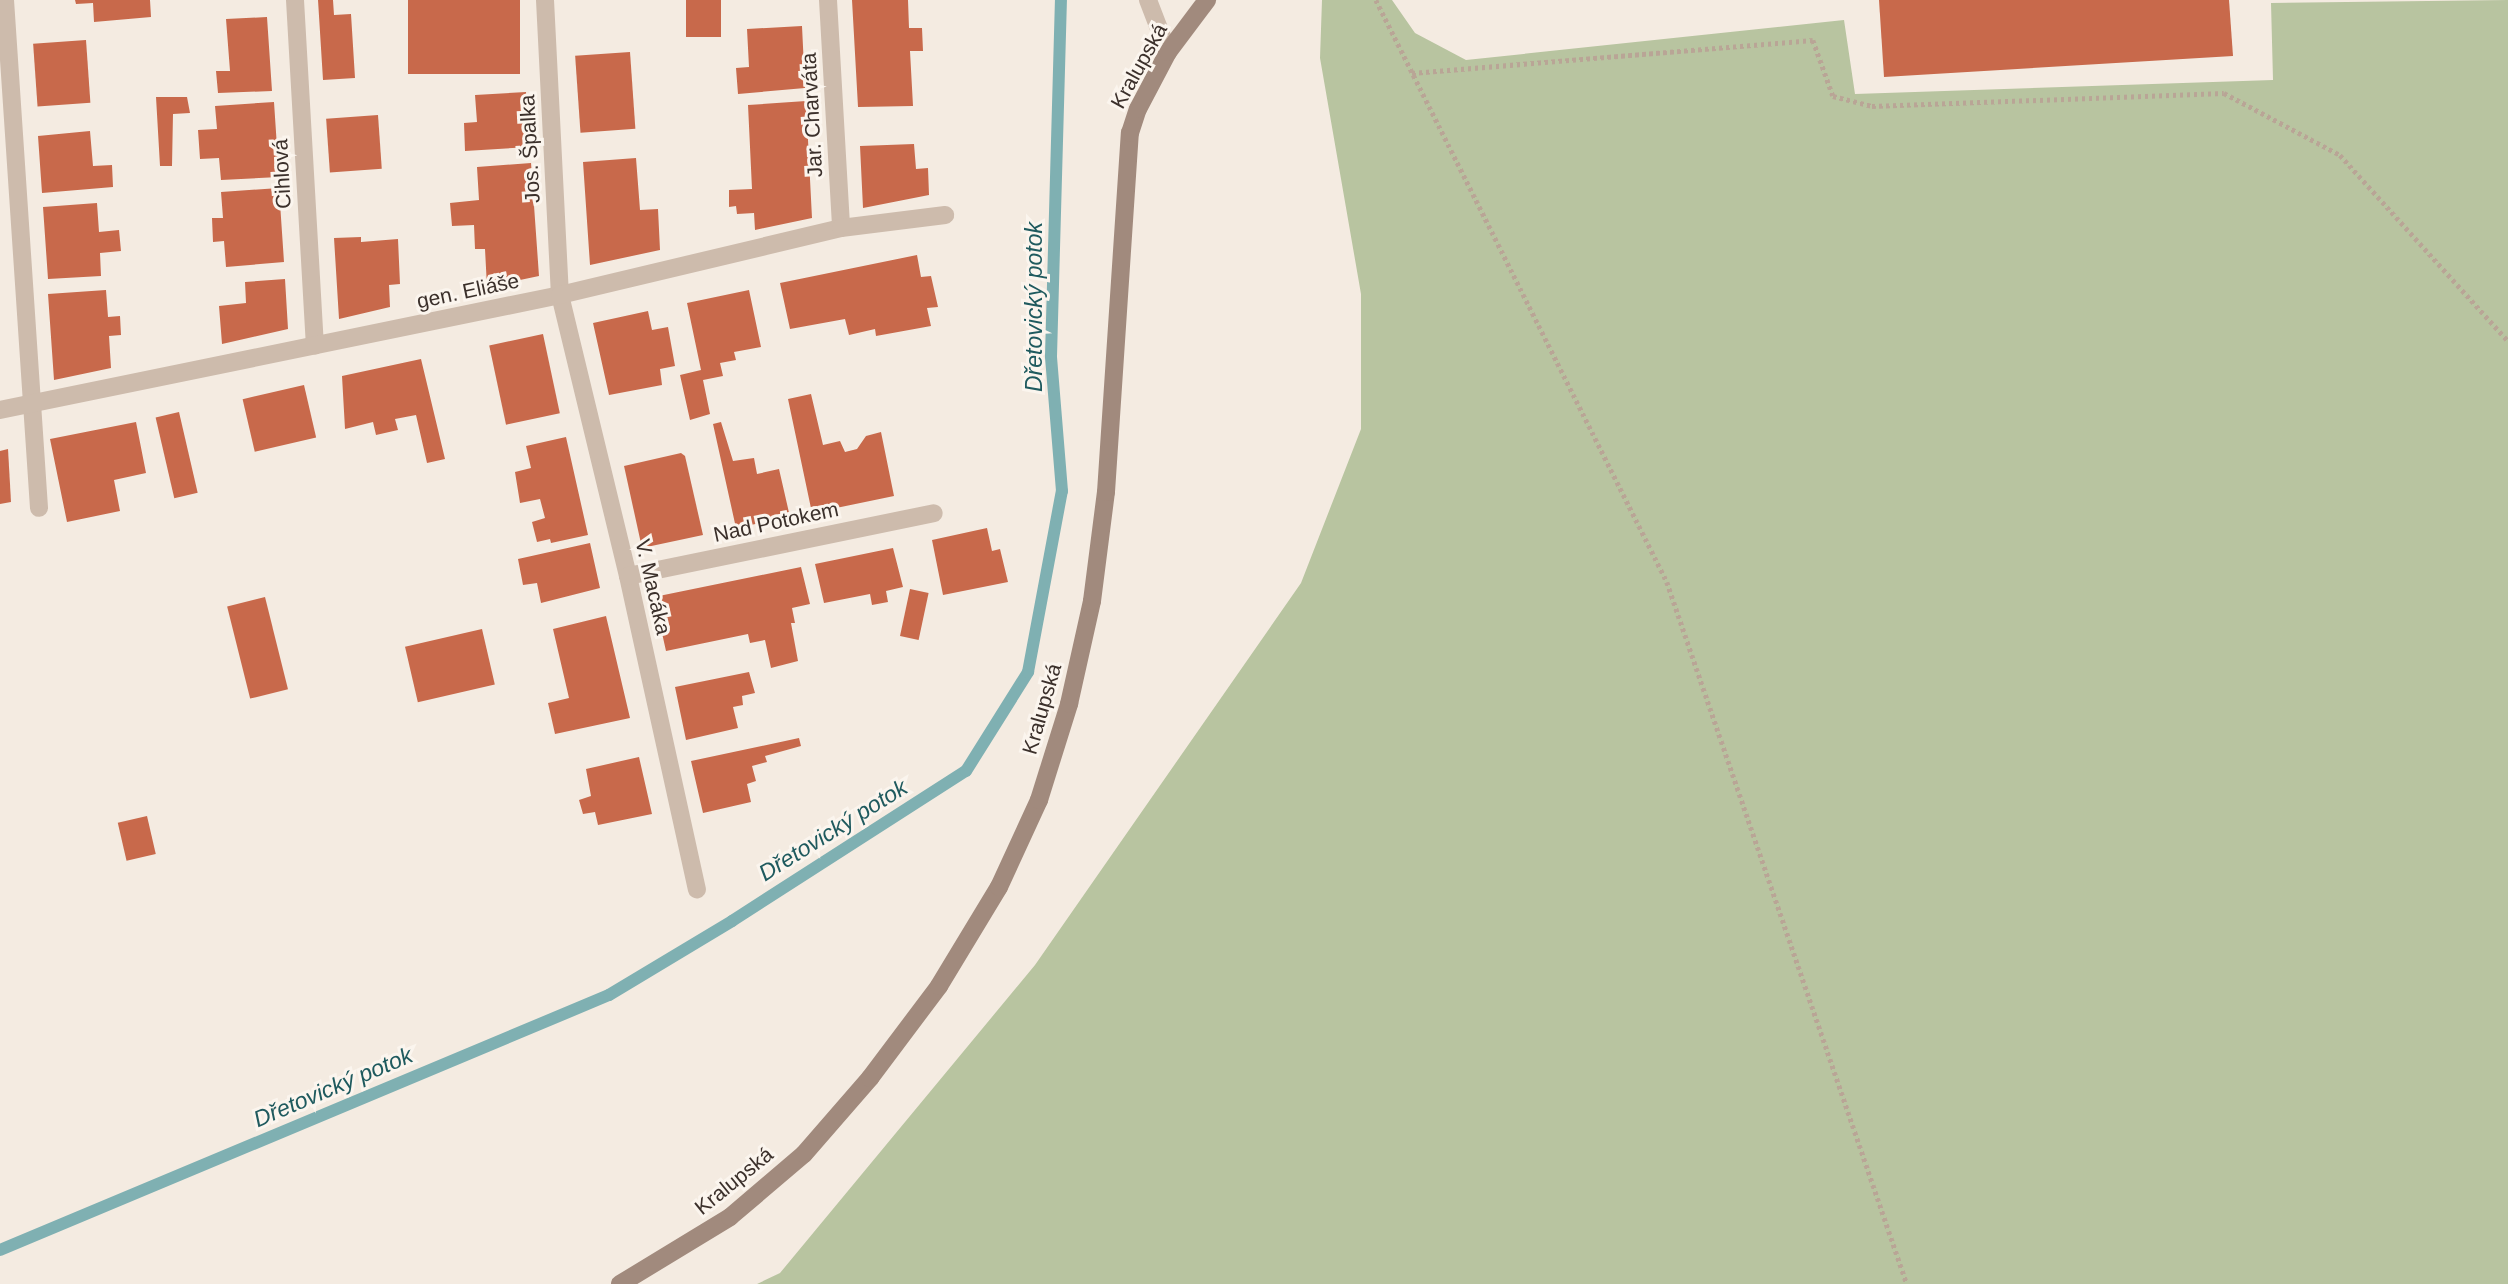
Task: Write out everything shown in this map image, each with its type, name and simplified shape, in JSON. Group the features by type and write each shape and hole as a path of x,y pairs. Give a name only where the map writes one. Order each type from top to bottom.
{"main road":[{"name":"Kralupská","path":"620,1284 730,1217 804,1154 870,1078 939,986 999,887 1039,800 1069,704 1092,601 1106,492 1130,133 1138,109 1168,52 1207,0"}],"street":[{"path":"5,0 40,508"},
{"name":"Cihlová","path":"295,0 315,345"},
{"name":"Jos. Špalka","path":"544,0 560,295"},
{"name":"Jar. Charváta","path":"828,0 841,228"},
{"path":"1148,0 1168,52"},
{"name":"gen. Eliáše","path":"0,410 560,295 841,228 945,215"},
{"name":"V. Macáka","path":"560,295 628,576 697,890"},
{"name":"Nad Potokem","path":"628,576 933,513"}],"path":[{"path":"1376,0 1667,582 1907,1284"},
{"path":"1412,73 1813,40 1833,96 1872,106 2224,93 2340,155 2508,341"}],"green space":[{"path":"1322,0 1392,0 1415,33 1466,60 1844,20 1855,94 2273,80 2271,3 2508,0 2508,1284 757,1284 780,1273 1035,965 1301,583 1361,429 1361,294 1320,58"}],"building":[{"path":"75,0 150,0 151,17 94,22 93,3 76,4"},
{"path":"318,0 333,0 334,15 351,14 355,78 323,80"},
{"path":"408,0 520,0 520,74 408,74"},
{"path":"686,0 721,0 721,37 686,37"},
{"path":"852,0 908,0 909,28 922,28 923,51 910,51 913,106 858,107"},
{"path":"1879,0 2229,0 2233,56 1884,77"},
{"path":"267,17 272,91 218,93 216,71 230,71 226,19"},
{"path":"802,26 805,88 738,94 736,68 749,67 747,29"},
{"path":"86,40 90,103 38,107 33,44"},
{"path":"630,52 635,129 581,133 575,56"},
{"path":"526,92 530,147 465,151 464,123 477,122 475,95"},
{"path":"156,97 187,97 190,113 173,114 172,166 160,166"},
{"path":"806,101 812,218 755,230 754,213 737,214 736,206 729,207 729,190 752,189 748,105"},
{"path":"274,102 279,177 221,180 219,158 200,159 198,130 217,129 215,106"},
{"path":"378,115 382,169 330,172 326,119"},
{"path":"90,131 93,166 112,165 113,187 42,193 38,136"},
{"path":"914,144 916,169 928,168 929,195 863,208 860,146"},
{"path":"636,158 640,210 658,209 660,250 590,265 583,162"},
{"path":"531,163 539,276 487,287 485,249 475,249 474,225 452,226 450,203 479,200 477,167"},
{"path":"279,188 284,262 226,267 224,241 213,242 212,218 223,218 221,192"},
{"path":"97,203 99,232 119,230 121,251 100,253 101,276 48,279 43,207"},
{"path":"361,237 361,242 398,239 400,284 389,285 390,307 339,319 334,238"},
{"path":"917,255 921,277 931,276 938,307 927,308 931,326 876,336 875,329 849,335 845,319 790,329 780,283"},
{"path":"285,279 288,329 222,344 219,306 246,303 245,282"},
{"path":"106,290 108,317 120,316 121,335 109,336 111,368 54,380 48,294"},
{"path":"749,290 761,347 734,352 736,360 720,363 723,376 703,380 710,414 690,420 680,375 701,370 687,303"},
{"path":"648,311 652,330 668,327 675,366 660,369 662,385 609,395 593,323"},
{"path":"543,334 560,413 506,425 489,345"},
{"path":"421,359 445,459 427,463 416,415 395,419 398,430 376,435 373,422 345,429 342,376"},
{"path":"304,385 316,438 255,452 243,399"},
{"path":"811,394 823,445 840,441 845,452 857,449 866,436 881,432 894,496 812,513 788,399"},
{"path":"179,412 198,493 174,498 156,417"},
{"path":"136,422 146,473 114,480 120,511 67,522 50,439"},
{"path":"721,422 733,461 754,458 757,474 779,469 790,517 736,528 713,424"},
{"path":"566,437 588,535 551,543 550,539 537,542 532,522 545,518 540,499 520,503 515,472 531,468 526,446"},
{"path":"8,449 11,502 0,504 0,451"},
{"path":"681,453 685,456 703,535 642,548 624,466"},
{"path":"987,528 992,551 1000,549 1008,582 943,595 932,540"},
{"path":"590,543 600,588 541,603 537,583 523,585 518,559"},
{"path":"893,548 903,587 886,591 888,602 872,605 870,594 824,603 815,564"},
{"path":"801,567 810,604 792,608 795,623 791,623 798,661 771,668 765,640 750,643 748,634 666,651 654,597"},
{"path":"910,589 929,593 919,640 900,636"},
{"path":"265,597 288,689 250,699 227,606"},
{"path":"606,616 630,718 555,734 548,703 569,698 553,629"},
{"path":"482,629 495,685 418,702 405,647"},
{"path":"749,672 755,693 742,696 743,705 733,707 738,728 686,740 675,687"},
{"path":"799,738 801,746 765,756 767,762 752,766 756,781 747,784 751,802 703,813 691,761"},
{"path":"639,757 652,814 598,825 595,812 583,814 579,800 591,796 586,769"},
{"path":"147,816 156,854 127,861 118,823"}],"waterway":[{"name":"Dřetovický potok","path":"0,1250 609,995 732,921 966,771 1028,672 1062,491 1051,356 1061,0"}]}
